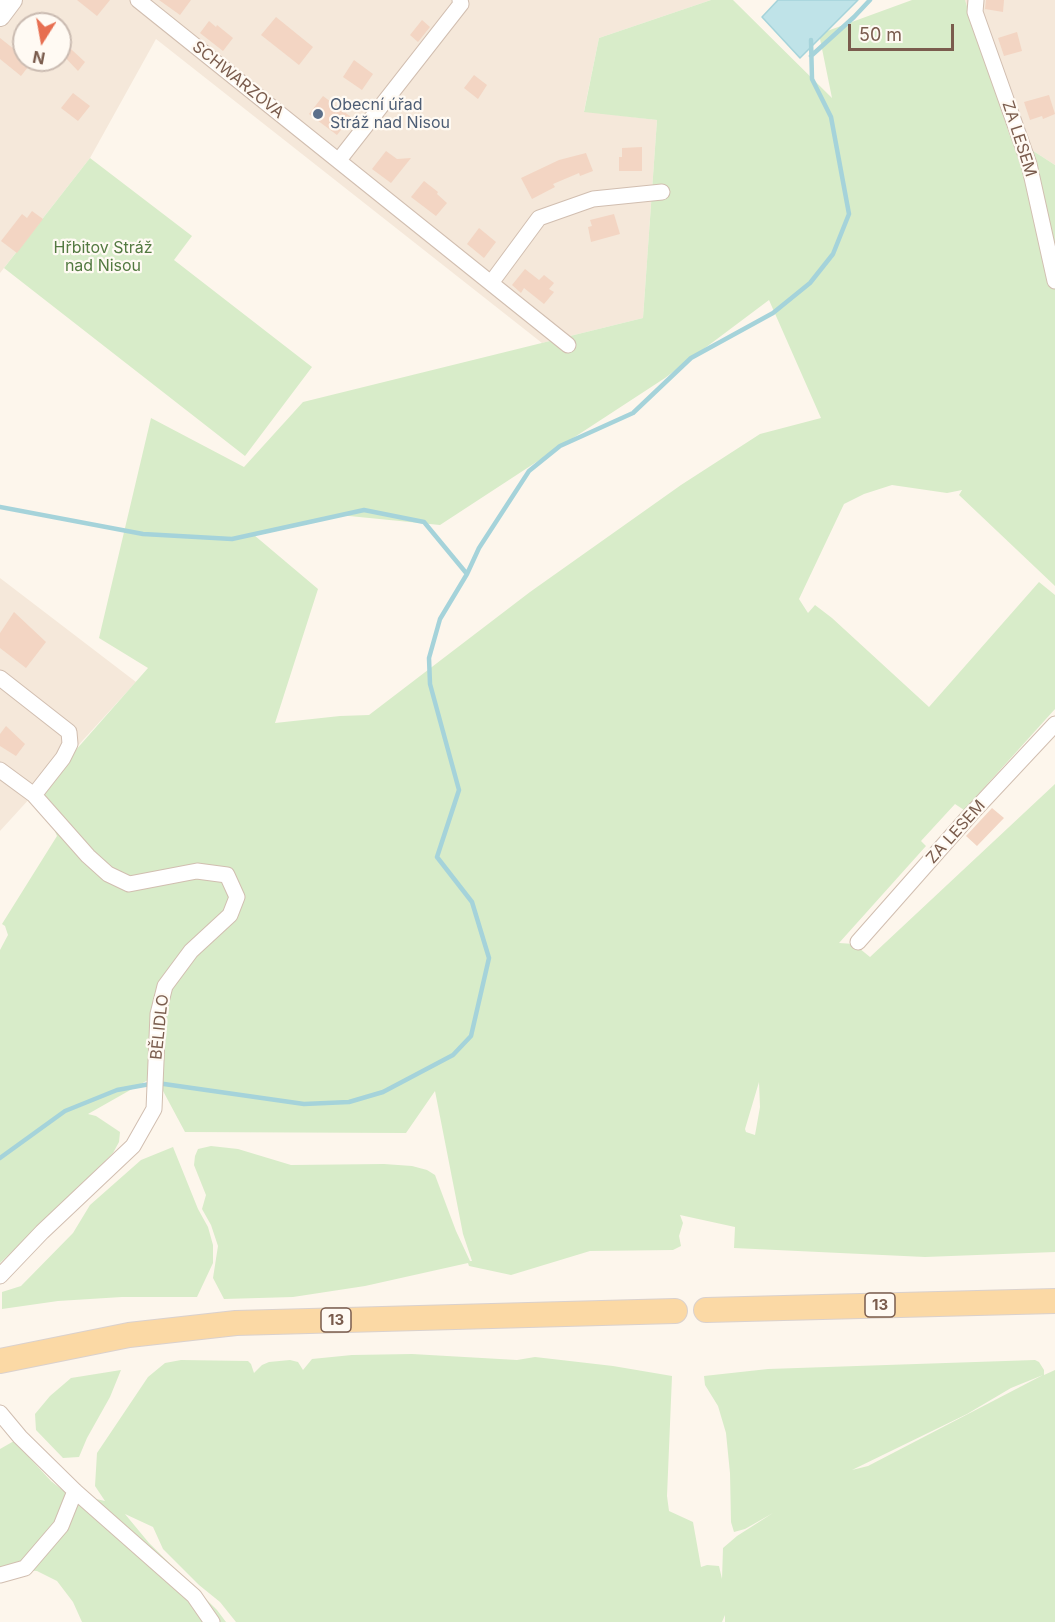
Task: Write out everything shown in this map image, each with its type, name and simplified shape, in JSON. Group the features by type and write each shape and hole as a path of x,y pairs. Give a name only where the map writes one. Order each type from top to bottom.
{"main road":[{"name":"13","path":"706,1310 1055,1301"},
{"name":"13","path":"0,1362 129,1335 236,1323 675,1311"}],"street":[{"path":"0,16 12,0"},
{"name":"SCHWARZOVA","path":"138,0 568,345"},
{"path":"339,160 461,3 460,0"},
{"name":"ZA LESEM","path":"976,0 975,12 1029,164 1055,281"},
{"path":"491,283 539,218 593,199 662,192"},
{"path":"0,678 69,732 70,744 63,758 34,795"},
{"name":"ZA LESEM","path":"858,942 971,814 1055,724"},
{"name":"BĚLIDLO","path":"0,770 34,795 88,856 108,874 129,885 197,871 227,875 237,897 230,915 191,951 165,986 158,1014 154,1109 133,1146 42,1232 0,1276"},
{"path":"0,1413 20,1437 75,1491 194,1596 212,1622"},
{"path":"0,1575 25,1568 61,1526 75,1491"}],"shaded area":[{"path":"0,0 711,0 599,38 584,111 657,120 643,318 542,343 156,39 90,158 0,273"},
{"path":"965,0 1055,0 1055,165 1010,136"},
{"path":"0,578 136,682 0,831"}],"green space":[{"path":"711,0 733,0 832,98 819,34 912,0 965,0 1010,136 1055,165 1055,586 959,495 962,490 947,493 892,485 864,494 844,504 799,599 808,613 815,605 832,618 929,707 1039,582 1055,595 1055,709 964,810 955,804 921,841 926,846 839,943 854,944 870,957 1055,784 1055,1252 925,1257 734,1248 735,1227 680,1215 683,1223 679,1236 681,1246 673,1250 590,1251 511,1275 469,1266 468,1263 365,1286 293,1297 224,1299 213,1278 218,1246 211,1225 202,1209 206,1195 194,1165 198,1149 211,1146 238,1149 291,1165 384,1164 412,1166 427,1170 435,1175 456,1231 472,1261 463,1234 435,1091 406,1133 185,1132 155,1076 88,1114 96,1116 120,1132 119,1142 113,1153 0,1263 0,950 8,935 2,924 57,836 38,793 148,668 99,638 151,418 244,467 303,402 643,318 657,120 584,112 599,38","holes":["769,300 821,418 760,434 681,485 530,592 369,715 275,723 318,589 254,535 339,515 440,525 665,378","759,1082 760,1107 755,1135 746,1132 745,1129"]},
{"name":"Hřbitov Stráž nad Nisou","path":"90,158 192,236 174,260 312,367 245,456 4,268"},
{"path":"173,1147 198,1209 208,1227 213,1245 213,1263 197,1297 122,1297 58,1301 2,1309 2,1292 21,1286 73,1233 90,1205 141,1160"},
{"path":"412,1354 517,1360 535,1357 613,1366 672,1376 667,1496 669,1511 693,1522 701,1567 719,1566 722,1579 723,1548 737,1536 773,1513 745,1529 734,1532 731,1522 726,1433 718,1406 705,1385 704,1376 768,1369 1035,1360 1044,1370 1044,1375 1055,1370 1055,1622 725,1622 725,1615 722,1622 236,1622 220,1602 199,1585 163,1549 153,1527 125,1514 149,1543 217,1610 226,1622 82,1622 73,1602 57,1581 37,1571 0,1569 0,1449 14,1441 51,1481 65,1492 105,1501 95,1486 97,1453 148,1377 165,1363 181,1360 248,1361 254,1373 269,1362 290,1360 298,1362 303,1370 312,1359 352,1355","holes":["1043,1375 868,1466 852,1470 967,1414 1011,1388"]},
{"path":"121,1370 110,1397 79,1457 63,1458 36,1430 35,1414 50,1396 71,1378"}],"water":[{"path":"778,0 858,0 800,58 762,17"}],"building":[{"path":"77,0 110,0 97,16"},
{"path":"159,0 191,0 180,15"},
{"path":"986,0 1004,0 1003,12 985,9"},
{"path":"276,17 313,47 299,65 261,35"},
{"path":"422,20 430,27 418,42 410,35"},
{"path":"209,21 233,38 223,51 200,33"},
{"path":"1017,32 1022,51 1004,56 998,38"},
{"path":"0,38 12,48 12,69 0,59"},
{"path":"72,50 85,62 78,71 72,65"},
{"path":"354,60 373,74 362,90 343,77"},
{"path":"474,75 487,85 478,99 464,88"},
{"path":"73,93 90,106 78,121 61,108"},
{"path":"1049,95 1055,114 1043,119 1042,116 1030,120 1024,102"},
{"path":"323,96 351,117 337,135 309,114"},
{"path":"642,147 642,171 619,171 619,157 622,157 622,148"},
{"path":"386,151 397,159 411,158 391,183 372,169"},
{"path":"586,153 593,171 580,176 579,173 553,184 555,187 532,199 521,178 559,160"},
{"path":"424,181 447,203 436,216 411,197"},
{"path":"32,211 43,219 17,253 1,241 22,214 27,218"},
{"path":"614,214 620,234 591,242 588,227 592,226 590,220"},
{"path":"479,228 496,242 484,258 467,244"},
{"path":"525,269 539,280 544,275 554,283 549,289 554,292 544,304 524,288 521,293 512,285"},
{"path":"14,612 46,642 26,668 0,648 0,633"},
{"path":"6,726 25,744 16,756 0,746 0,734"},
{"path":"992,808 1004,818 977,846 966,836"}],"waterway":[{"path":"811,56 870,0"},
{"path":"157,1083 304,1104 349,1102 383,1092 453,1055 471,1036 489,958 472,902 437,857 459,790 430,684 429,658 440,619 467,574 479,548 529,471 560,446 633,413 691,358 773,313 810,283 833,254 849,214 831,117 812,79 811,40"},
{"path":"0,507 143,534 232,539 364,510 424,522 467,574"},
{"path":"0,1158 65,1111 117,1090 150,1084"}],"place":[{"name":"Obecní úřad Stráž nad Nisou","path":"318,114"}]}
